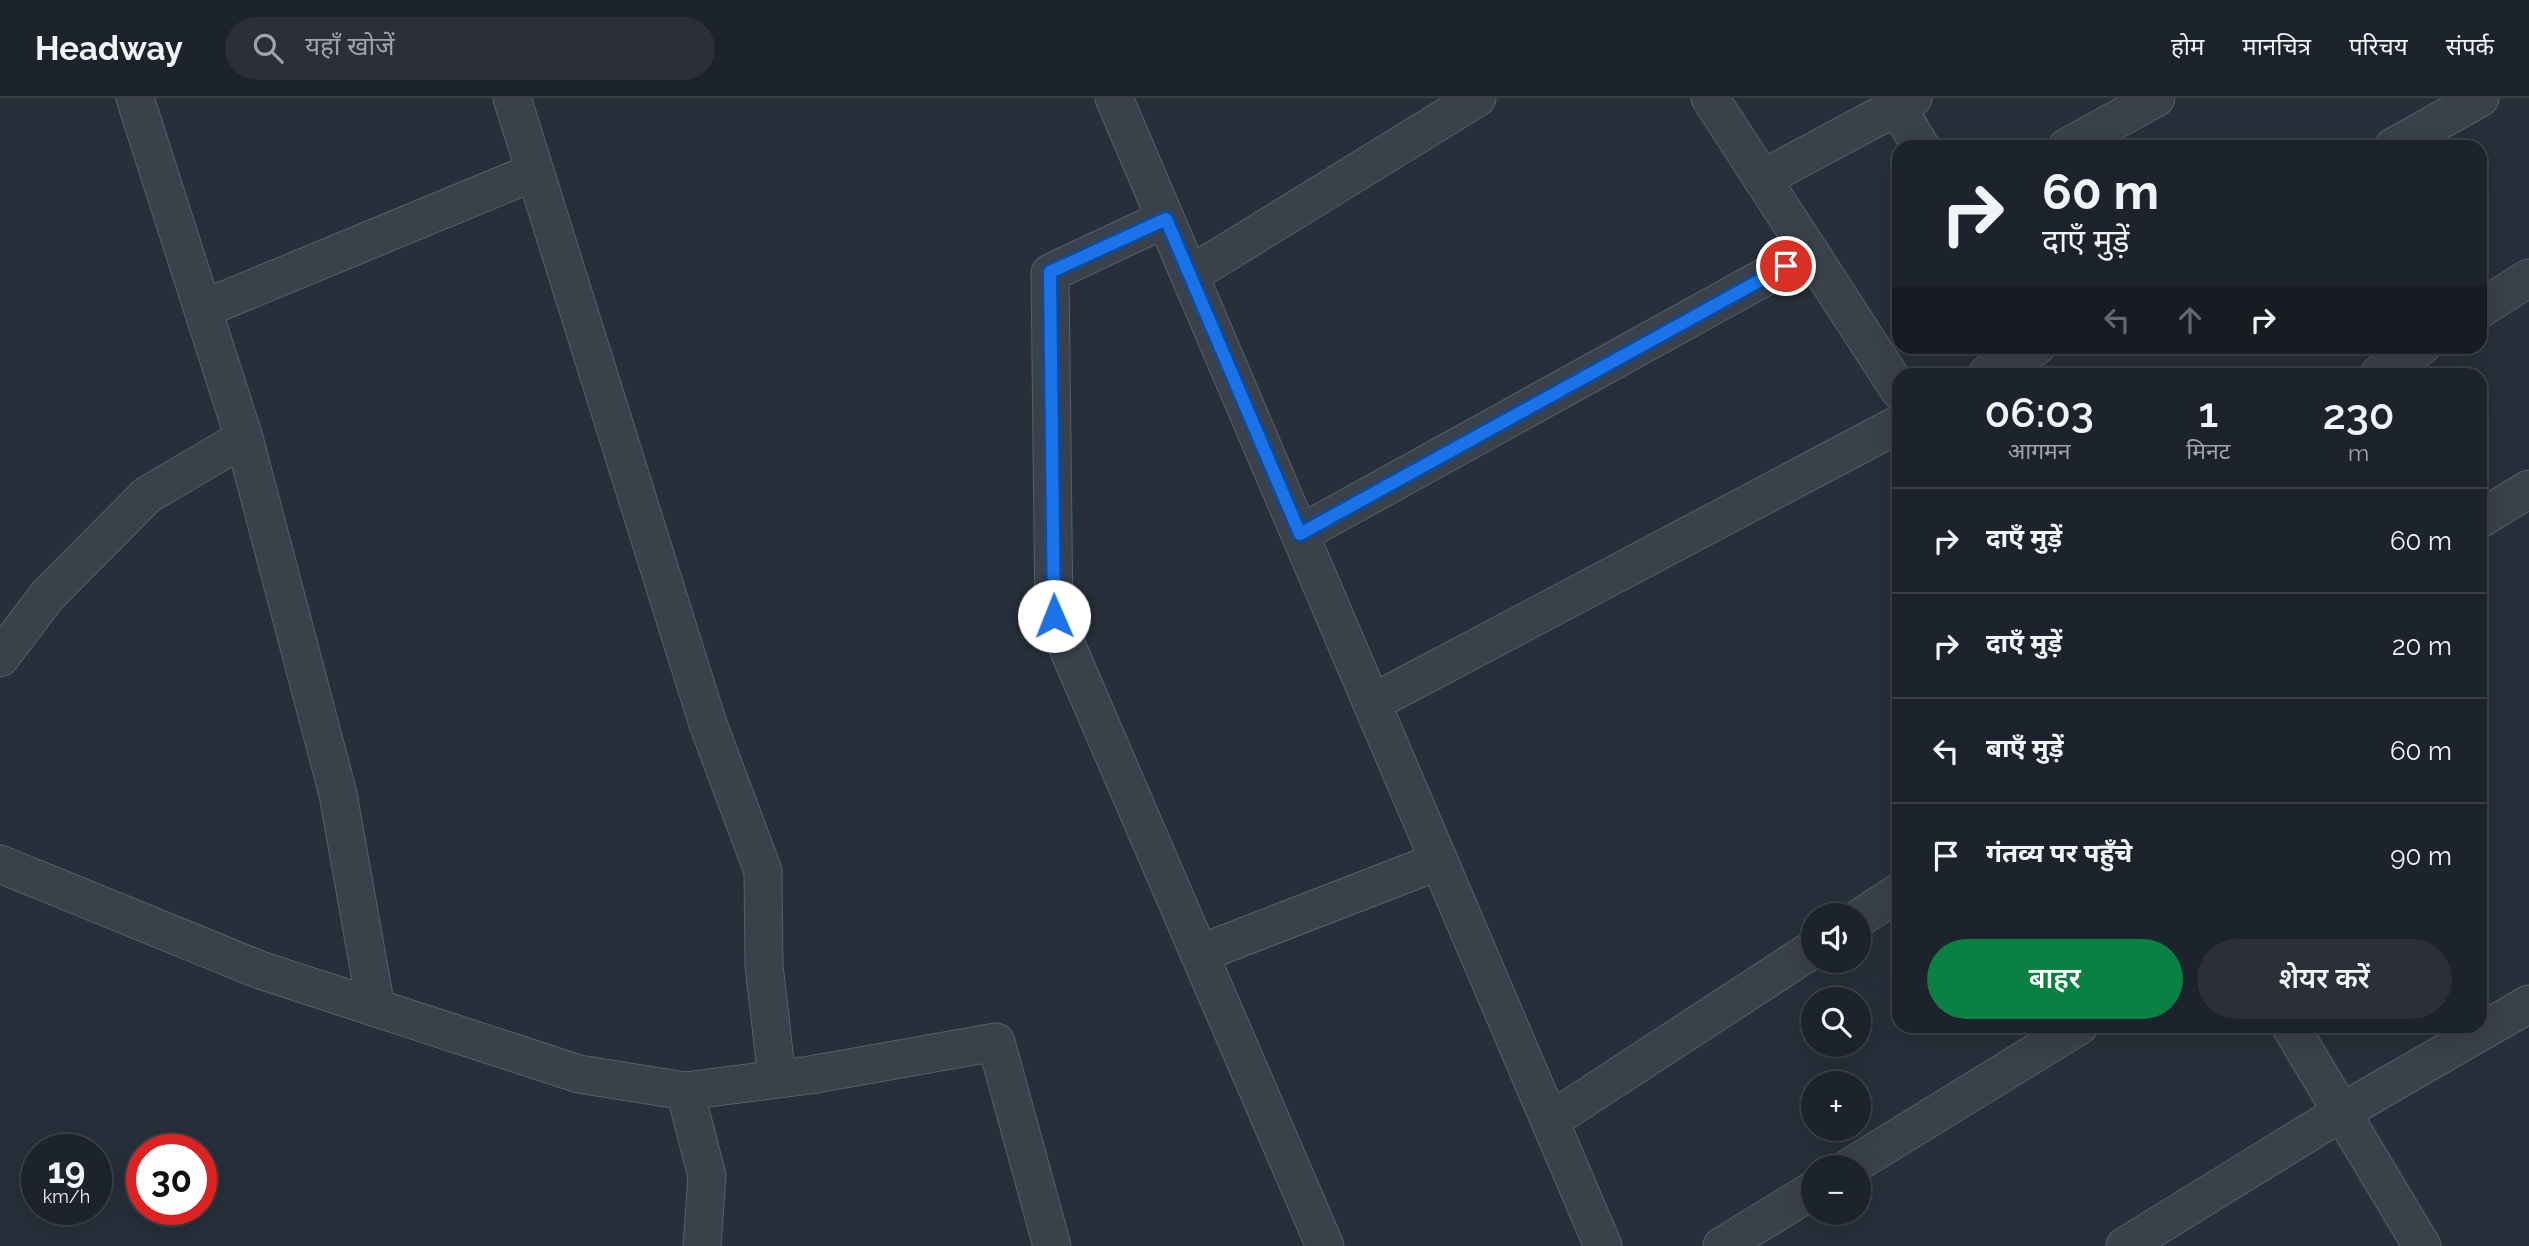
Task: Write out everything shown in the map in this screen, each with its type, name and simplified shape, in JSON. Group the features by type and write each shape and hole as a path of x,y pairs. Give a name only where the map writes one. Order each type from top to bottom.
{"street":[{"path":"135,98 244,438 338,794 376,1008"},
{"path":"512,98 708,724 763,871 764,965 777,1079"},
{"path":"1114,98 1603,1246"},
{"path":"1190,275 1476,98"},
{"path":"1710,98 1892,379"},
{"path":"2080,140 2156,98"},
{"path":"1762,179 1905,102 1919,140"},
{"path":"2403,140 2456,104"},
{"path":"203,309 534,172"},
{"path":"1166,219 1050,272 1054,616 1325,1246"},
{"path":"1300,534 1810,252"},
{"path":"2487,305 2529,278"},
{"path":"1998,368 2023,354"},
{"path":"2388,368 2410,354"},
{"path":"1372,703 1892,428"},
{"path":"0,658 47,596 147,495 244,438"},
{"path":"2487,515 2529,489"},
{"path":"1199,954 1439,861"},
{"path":"0,864 260,970 579,1074 685,1091 777,1079 996,1042 1052,1246"},
{"path":"1871,910 1892,897"},
{"path":"1550,1121 1801,957"},
{"path":"2487,1017 2529,1004"},
{"path":"1869,1155 2068,1033"},
{"path":"2294,1033 2422,1246"},
{"path":"2125,1246 2342,1112 2462,1033"},
{"path":"685,1091 707,1176 702,1246"},
{"path":"1722,1246 1801,1197"}],"route":[{"path":"1054,616 1050,272 1166,219 1300,534 1786,266"}]}
